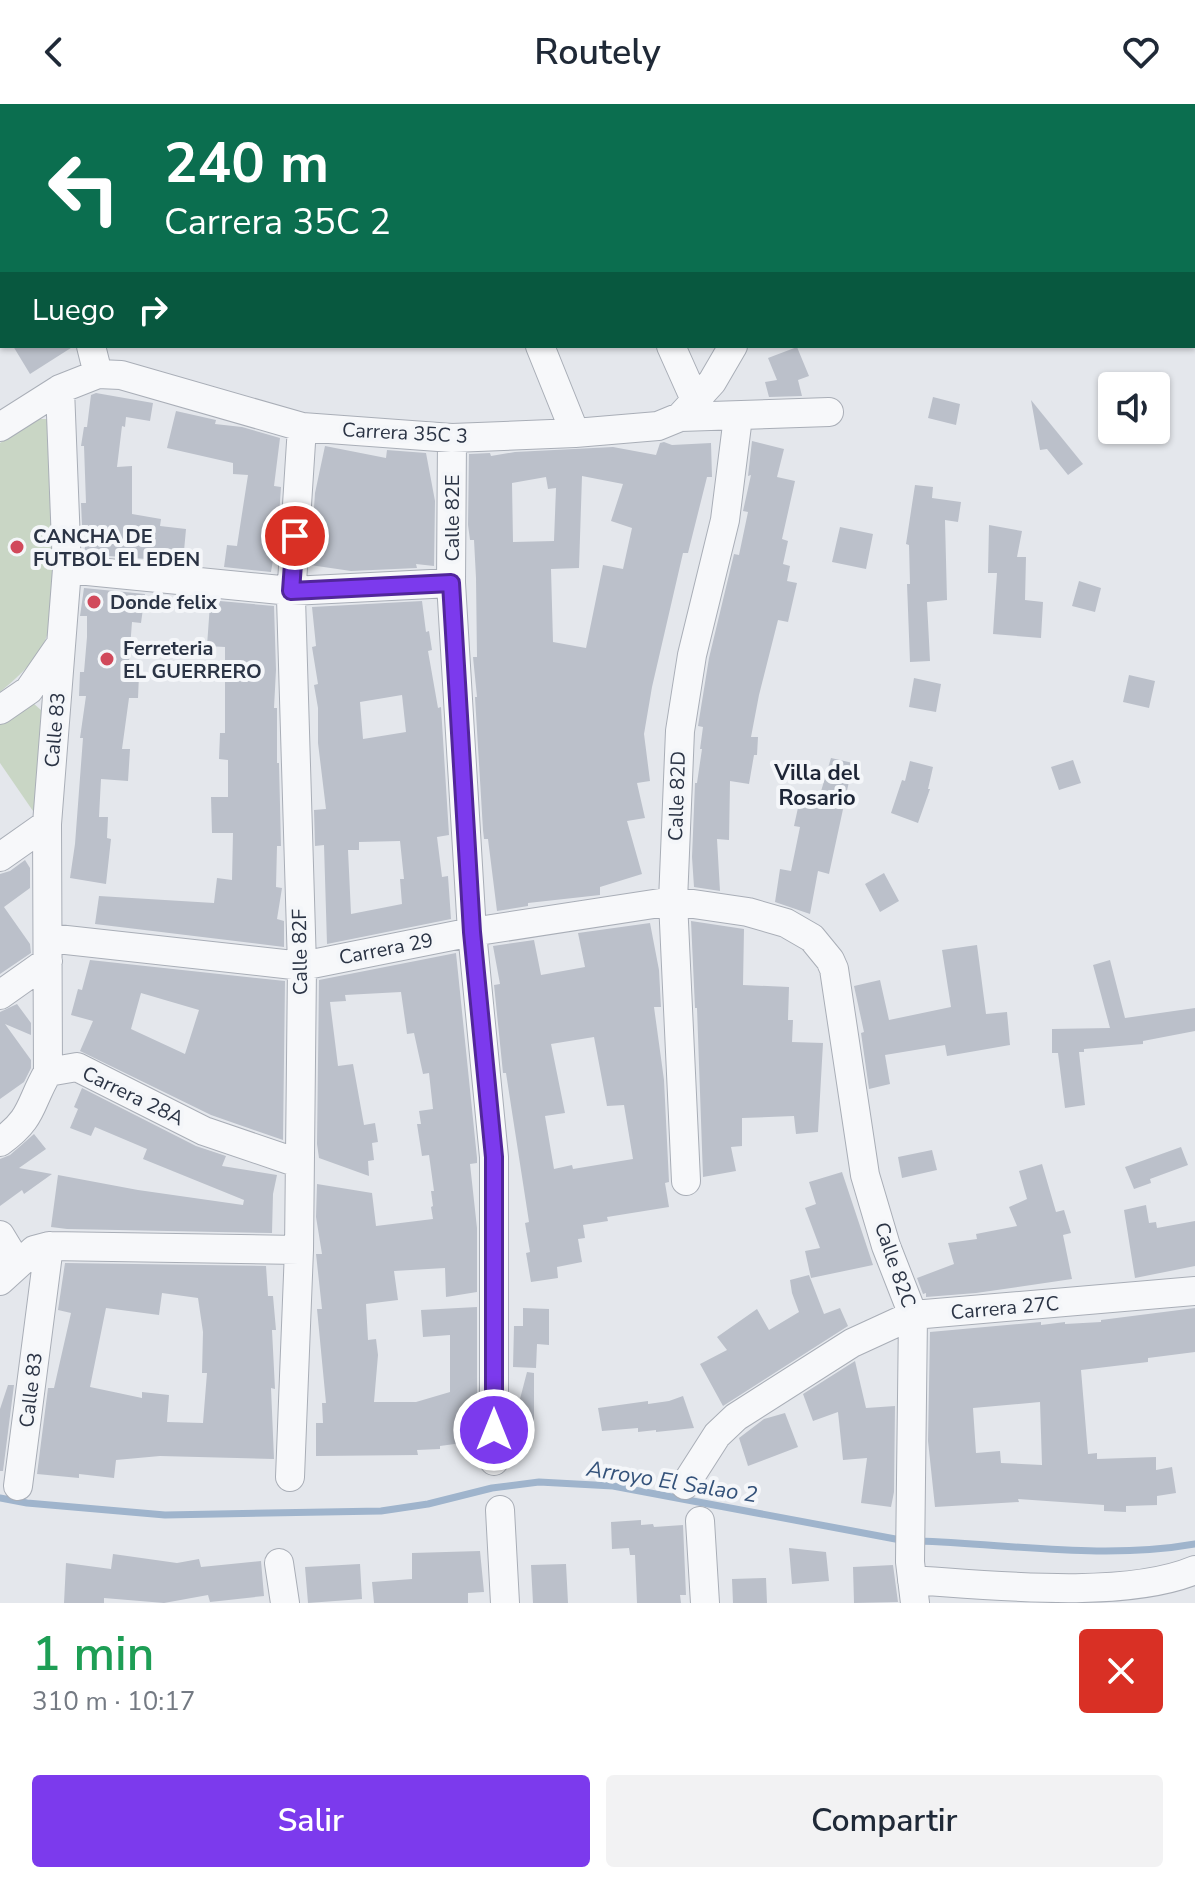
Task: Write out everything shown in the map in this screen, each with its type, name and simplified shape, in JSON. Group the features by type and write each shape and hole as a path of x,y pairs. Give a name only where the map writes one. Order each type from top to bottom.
{"street":[{"path":"92,348 98,374"},
{"path":"541,348 575,433"},
{"path":"672,348 688,410"},
{"path":"688,410 712,382 732,348"},
{"name":"Carrera 35C 3","path":"0,427 60,389 98,374 121,375 302,427 452,438 658,426 688,410 738,417 829,412"},
{"name":"Calle 83","path":"48,1072 47,824 67,569 60,389"},
{"name":"Calle 82D","path":"686,1181 673,901 680,731 692,655 725,520 738,417"},
{"name":"Calle 82F","path":"290,1477 299,1250 302,966 291,591 302,427"},
{"name":"Calle 82E","path":"452,438 451,583 472,932 494,1157 494,1461"},
{"path":"67,569 291,591 451,583"},
{"path":"0,710 29,690 63,641"},
{"path":"0,857 47,824"},
{"name":"Carrera 29","path":"48,950 302,966 472,932 673,901 769,916 812,938"},
{"name":"Calle 82C","path":"812,938 834,969 865,1175 886,1246 913,1315 912,1582"},
{"path":"0,995 48,950"},
{"name":"Carrera 28A","path":"48,1072 77,1067 204,1131 298,1163"},
{"path":"0,1142 24,1121 48,1072"},
{"path":"0,1235 8,1272 34,1250 49,1246 299,1250"},
{"name":"Calle 83","path":"18,1486 49,1246"},
{"name":"Carrera 27C","path":"685,1485 717,1435 736,1417 852,1343 913,1315 1195,1291"},
{"path":"500,1510 505,1603"},
{"path":"700,1521 705,1603"},
{"path":"279,1563 285,1603"},
{"path":"912,1582 1075,1587 1130,1584 1180,1576 1195,1570"}],"green space":[{"path":"36,419 50,419 56,536 54,600 50,627 42,647 23,671 0,692 0,443"},
{"path":"33,703 51,719 48,805 33,811 0,763 0,724"}],"building":[{"path":"14,348 71,348 30,374"},
{"path":"797,348 809,376 798,380 802,396 769,397 765,382 777,380 768,358"},
{"path":"96,393 153,403 150,421 126,417 117,467 132,466 132,514 161,519 160,526 186,529 183,562 84,554 88,525 82,525 81,503 86,503 84,446 81,446 91,395"},
{"path":"933,397 960,404 956,425 928,418"},
{"path":"1031,400 1083,464 1068,475 1047,449 1040,450"},
{"path":"176,411 216,420 215,424 242,427 280,438 274,486 281,487 276,561 273,560 271,572 224,567 227,545 237,546 248,475 233,474 233,463 167,448"},
{"path":"752,441 784,449 777,477 795,481 782,539 788,541 783,564 790,566 787,581 797,583 788,622 778,620 759,695 751,737 758,737 757,755 754,755 749,784 730,781 729,840 717,839 720,891 694,887 695,783 703,727 698,726 709,658 734,554 739,555 748,512 743,511 751,475 748,476"},
{"path":"660,443 711,443 712,477 707,477 688,553 683,553 652,687 644,734 650,781 637,783 645,818 627,821 642,874 600,887 600,895 528,903 528,906 497,911 488,839 484,839 483,830 473,657 477,657 476,578 474,540 470,540 468,525 469,454 490,453 491,456 613,447 656,455","holes":["582,476 623,484 611,521 632,528 623,569 603,565 586,648 553,642 551,569 579,568","546,477 548,489 556,488 554,541 513,542 512,483"]},
{"path":"325,446 386,458 387,450 426,453 435,501 434,566 416,564 417,568 351,571 310,565 315,493"},
{"path":"915,485 933,487 932,498 961,502 958,522 945,520 947,600 927,602 930,661 910,662 909,545 906,544"},
{"path":"989,525 1022,531 1017,557 1026,557 1025,600 1043,602 1041,638 993,634 997,573 988,573"},
{"path":"840,527 873,534 866,569 832,562"},
{"path":"1079,581 1101,588 1095,612 1072,606"},
{"path":"84,588 145,594 141,623 132,622 128,674 139,675 138,698 129,698 122,749 130,749 128,781 101,779 99,817 108,817 107,838 111,839 106,884 70,878 86,696 79,696 87,637 87,616 80,616"},
{"path":"220,601 274,606 274,708 277,708 281,846 277,846 276,887 282,888 277,919 284,921 284,947 95,924 99,896 214,903 217,878 232,880 233,833 212,833 211,797 228,797 228,760 219,759 220,733 225,733 225,647 207,646 210,604 219,605"},
{"path":"422,601 432,650 428,651 438,708 441,707 449,835 437,837 442,877 448,876 451,919 327,944 324,845 315,846 314,810 326,809 318,743 318,708 314,685 318,684 312,647 316,646 312,607","holes":["402,695 406,732 363,739 360,702","400,841 404,879 400,879 402,904 351,914 348,850 359,850 359,842"]},
{"path":"1129,675 1155,681 1149,708 1123,702"},
{"path":"914,678 941,684 936,712 909,707"},
{"path":"831,758 853,763 829,874 818,871 810,914 775,902 780,869 791,871 800,827 794,826 801,794 819,798"},
{"path":"1073,760 1081,783 1059,790 1051,767"},
{"path":"910,761 933,767 930,789 918,823 891,813"},
{"path":"25,860 30,868 30,888 4,907 30,944 31,953 0,974 0,874"},
{"path":"884,873 899,901 880,912 865,884"},
{"path":"691,921 744,929 743,985 789,987 788,1020 793,1020 792,1042 823,1043 818,1132 796,1134 794,1116 742,1118 742,1146 731,1147 736,1171 703,1177 697,1008"},
{"path":"650,923 659,970 661,1007 654,1007 664,1080 669,1182 665,1183 669,1207 607,1217 608,1221 583,1225 585,1238 578,1239 582,1262 557,1267 558,1278 531,1282 525,1223 529,1222 506,1073 503,1073 494,985 500,984 493,946 534,940 541,975 585,967 578,933","holes":["594,1037 607,1106 624,1105 633,1159 554,1169 545,1116 565,1113 551,1044"]},
{"path":"977,945 986,1014 1007,1012 1010,1045 947,1056 945,1045 885,1055 890,1084 869,1089 861,1033 864,1032 854,986 880,980 889,1020 951,1007 942,950"},
{"path":"456,953 477,1158 477,1163 470,1164 477,1228 477,1292 446,1297 445,1268 394,1271 398,1300 366,1304 368,1340 376,1339 378,1355 374,1402 416,1402 450,1392 450,1335 423,1337 421,1310 477,1307 477,1441 440,1446 440,1449 417,1450 418,1455 316,1456 316,1423 323,1423 322,1403 326,1403 317,1309 322,1309 316,1254 322,1254 316,1217 317,1184 372,1193 376,1226 433,1219 431,1191 434,1191 429,1155 422,1156 417,1124 421,1124 419,1111 433,1109 429,1073 423,1074 414,1033 407,1034 401,992 345,995 346,1001 330,1002 338,1066 353,1064 364,1125 375,1123 378,1142 372,1143 374,1160 368,1161 369,1176 319,1158 319,980"},
{"path":"90,960 285,981 283,1140 211,1115 80,1051 93,1021 71,1015 78,989 82,990","holes":["141,993 199,1010 185,1054 131,1029"]},
{"path":"1110,960 1125,1018 1195,1008 1195,1031 1143,1041 1143,1044 1084,1049 1084,1052 1079,1052 1085,1105 1065,1108 1058,1053 1052,1053 1052,1029 1110,1028 1093,965"},
{"path":"17,1004 31,1023 31,1035 5,1024 31,1060 31,1068 24,1082 0,1099 0,1012"},
{"path":"82,1088 196,1146 226,1156 222,1166 277,1175 272,1233 51,1227 58,1175 243,1205 244,1200 143,1159 147,1149 95,1127 91,1136 70,1128"},
{"path":"34,1134 46,1149 19,1168 52,1174 0,1206 0,1159 10,1155"},
{"path":"1181,1147 1188,1165 1150,1179 1151,1183 1134,1189 1125,1167"},
{"path":"932,1150 937,1170 902,1178 898,1157"},
{"path":"1042,1164 1056,1212 1064,1210 1071,1233 1063,1235 1072,1279 926,1297 917,1278 954,1264 948,1243 977,1239 976,1234 1017,1226 1009,1207 1027,1199 1019,1171"},
{"path":"842,1172 873,1265 811,1278 805,1251 820,1248 805,1208 816,1204 809,1182"},
{"path":"1146,1205 1149,1223 1156,1222 1157,1228 1195,1221 1195,1266 1135,1278 1124,1210"},
{"path":"65,1263 266,1266 268,1296 273,1296 276,1330 272,1330 275,1389 271,1388 274,1459 160,1456 116,1460 114,1478 37,1474 48,1388 54,1388 71,1313 58,1310","holes":["162,1293 198,1298 203,1332 202,1373 207,1373 203,1423 167,1422 169,1395 142,1392 142,1398 90,1387 106,1308 159,1315"]},
{"path":"809,1275 824,1314 840,1308 848,1326 723,1406 700,1364 727,1350 717,1337 757,1309 769,1330 799,1312 790,1280"},
{"path":"523,1308 549,1309 549,1345 537,1344 536,1368 513,1367 514,1326 523,1326"},
{"path":"1195,1308 1195,1352 1148,1358 1148,1362 1081,1370 1088,1454 1097,1453 1097,1459 1156,1457 1156,1470 1172,1467 1176,1493 1157,1496 1157,1505 1126,1506 1126,1512 1104,1511 1104,1505 1018,1499 1019,1502 935,1507 928,1441 930,1332 1101,1320","holes":["1040,1402 1042,1465 1001,1463 1000,1451 976,1453 973,1408"]},
{"path":"855,1361 866,1408 895,1406 894,1492 891,1507 861,1503 867,1458 843,1460 838,1412 813,1421 803,1394"},
{"path":"527,1372 534,1373 534,1432 513,1426"},
{"path":"8,1385 14,1385 3,1471 0,1471 0,1409"},
{"path":"683,1396 694,1428 656,1432 638,1432 638,1428 602,1431 598,1408 648,1401 648,1404"},
{"path":"785,1413 798,1447 748,1466 739,1438 764,1419"},
{"path":"641,1520 641,1525 653,1524 654,1527 683,1525 686,1595 680,1595 681,1603 637,1603 635,1555 630,1555 629,1548 612,1549 611,1522"},
{"path":"789,1548 826,1552 829,1581 792,1584"},
{"path":"480,1551 484,1592 468,1593 468,1603 374,1603 372,1582 412,1579 412,1553"},
{"path":"113,1554 177,1563 199,1559 201,1567 261,1561 264,1596 210,1602 208,1595 164,1603 104,1598 104,1603 64,1603 66,1563 111,1569"},
{"path":"360,1564 362,1599 308,1603 305,1567"},
{"path":"566,1564 568,1603 533,1603 531,1565"},
{"path":"893,1565 898,1602 854,1603 853,1567"},
{"path":"766,1578 767,1603 733,1603 732,1579"}],"waterway":[{"name":"Arroyo El Salao 2","path":"0,1498 165,1515 381,1511 428,1504 492,1488 539,1482 613,1486 906,1541"},
{"name":"Arroyo El Salao 2","path":"918,1541 1092,1551 1161,1549 1195,1544"}],"place":[{"name":"CANCHA DE FUTBOL EL EDEN","path":"17,547"},
{"name":"Donde felix","path":"94,602"},
{"name":"Ferreteria EL GUERRERO","path":"107,659"}],"district":[{"name":"Villa del Rosario","path":"817,786"}],"route":[{"path":"295,536 291,591 451,583 472,932 494,1157 494,1430"}]}
